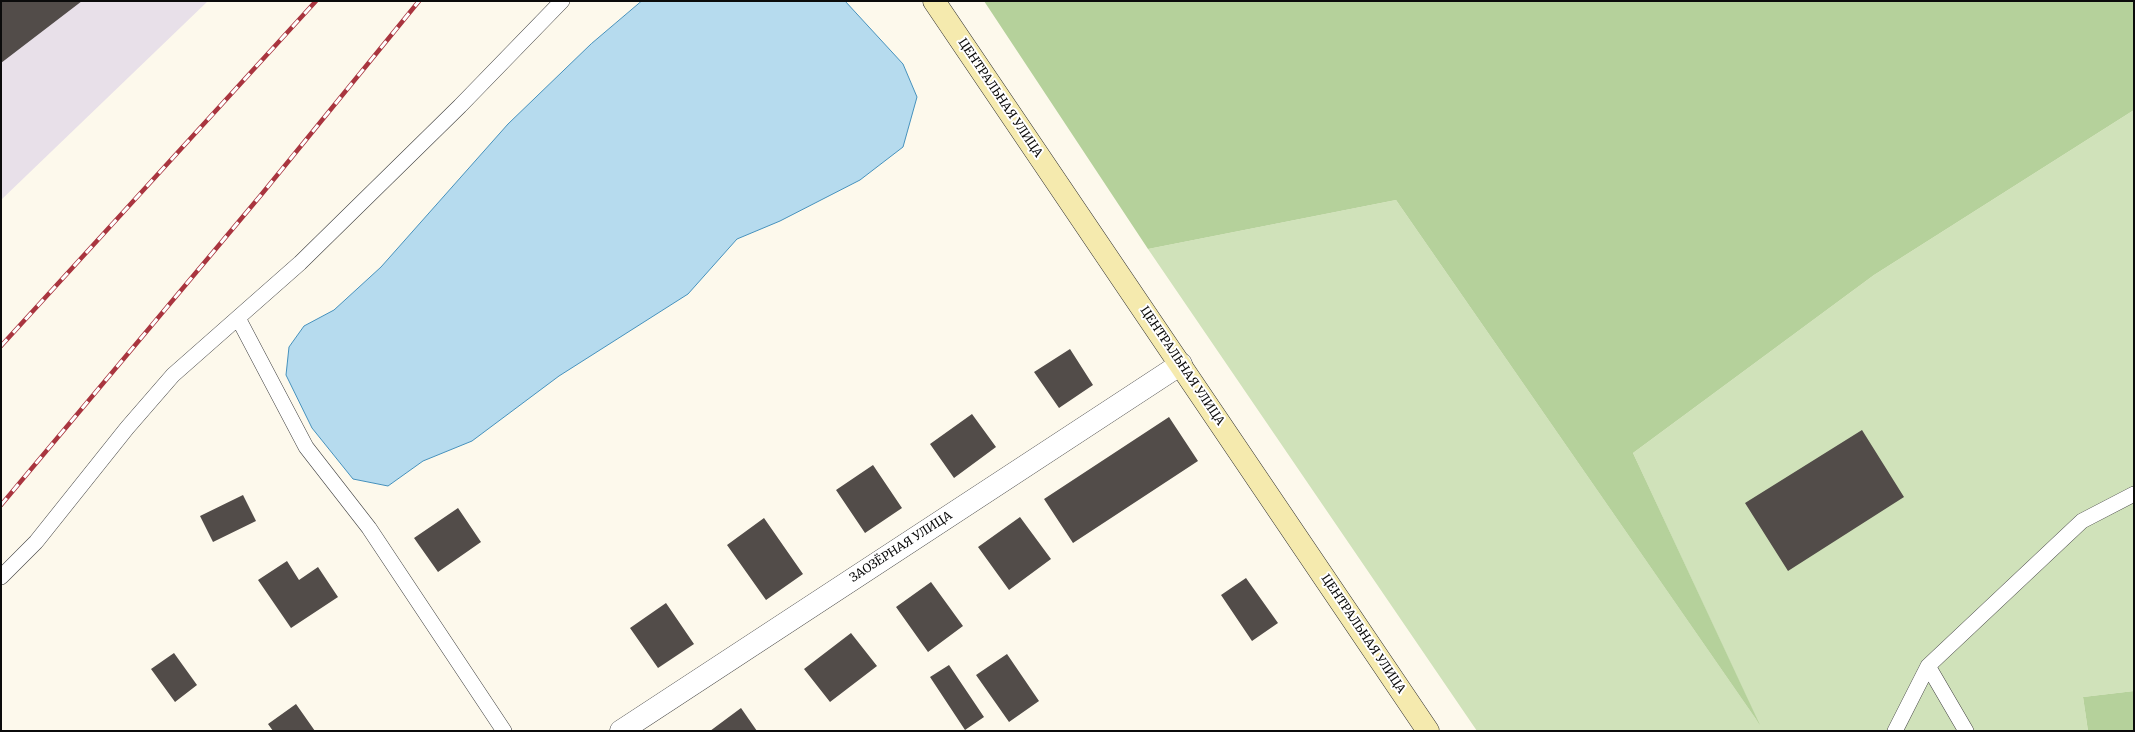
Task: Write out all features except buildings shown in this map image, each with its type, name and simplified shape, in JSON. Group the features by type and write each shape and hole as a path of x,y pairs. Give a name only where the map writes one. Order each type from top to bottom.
{"street":[{"name":"ЦЕНТРАЛЬНАЯ УЛИЦА","path":"934,1 1428,731"},
{"name":"ЗАОЗЁРНАЯ УЛИЦА","path":"621,731 1181,364"}],"lane":[{"path":"1,577 36,542 127,428 173,375 300,263 460,106 562,1"},
{"path":"238,318 306,447 370,528 504,731"},
{"path":"1895,731 1928,666 2082,521 2134,494"},
{"path":"1928,666 1966,731"}],"shaded area":[{"path":"1,1 208,1 1,200"}],"green space":[{"path":"984,1 2134,1 2134,110 1874,275 1633,453 1760,725 1396,200 1148,249"},
{"path":"2134,110 2134,691 2083,697 2088,731 1477,731 1148,249 1396,200 1758,722 1633,453 1874,275"},
{"path":"2134,691 2134,731 2088,731 2083,697"}],"water":[{"path":"642,1 845,1 903,64 917,97 903,147 860,180 780,221 737,239 688,294 559,376 472,441 423,461 388,486 353,479 312,428 286,375 289,347 304,326 334,310 381,267 508,124 591,44"}],"railway":[{"path":"1,346 316,1"},
{"path":"1,505 261,195 419,1"}]}
